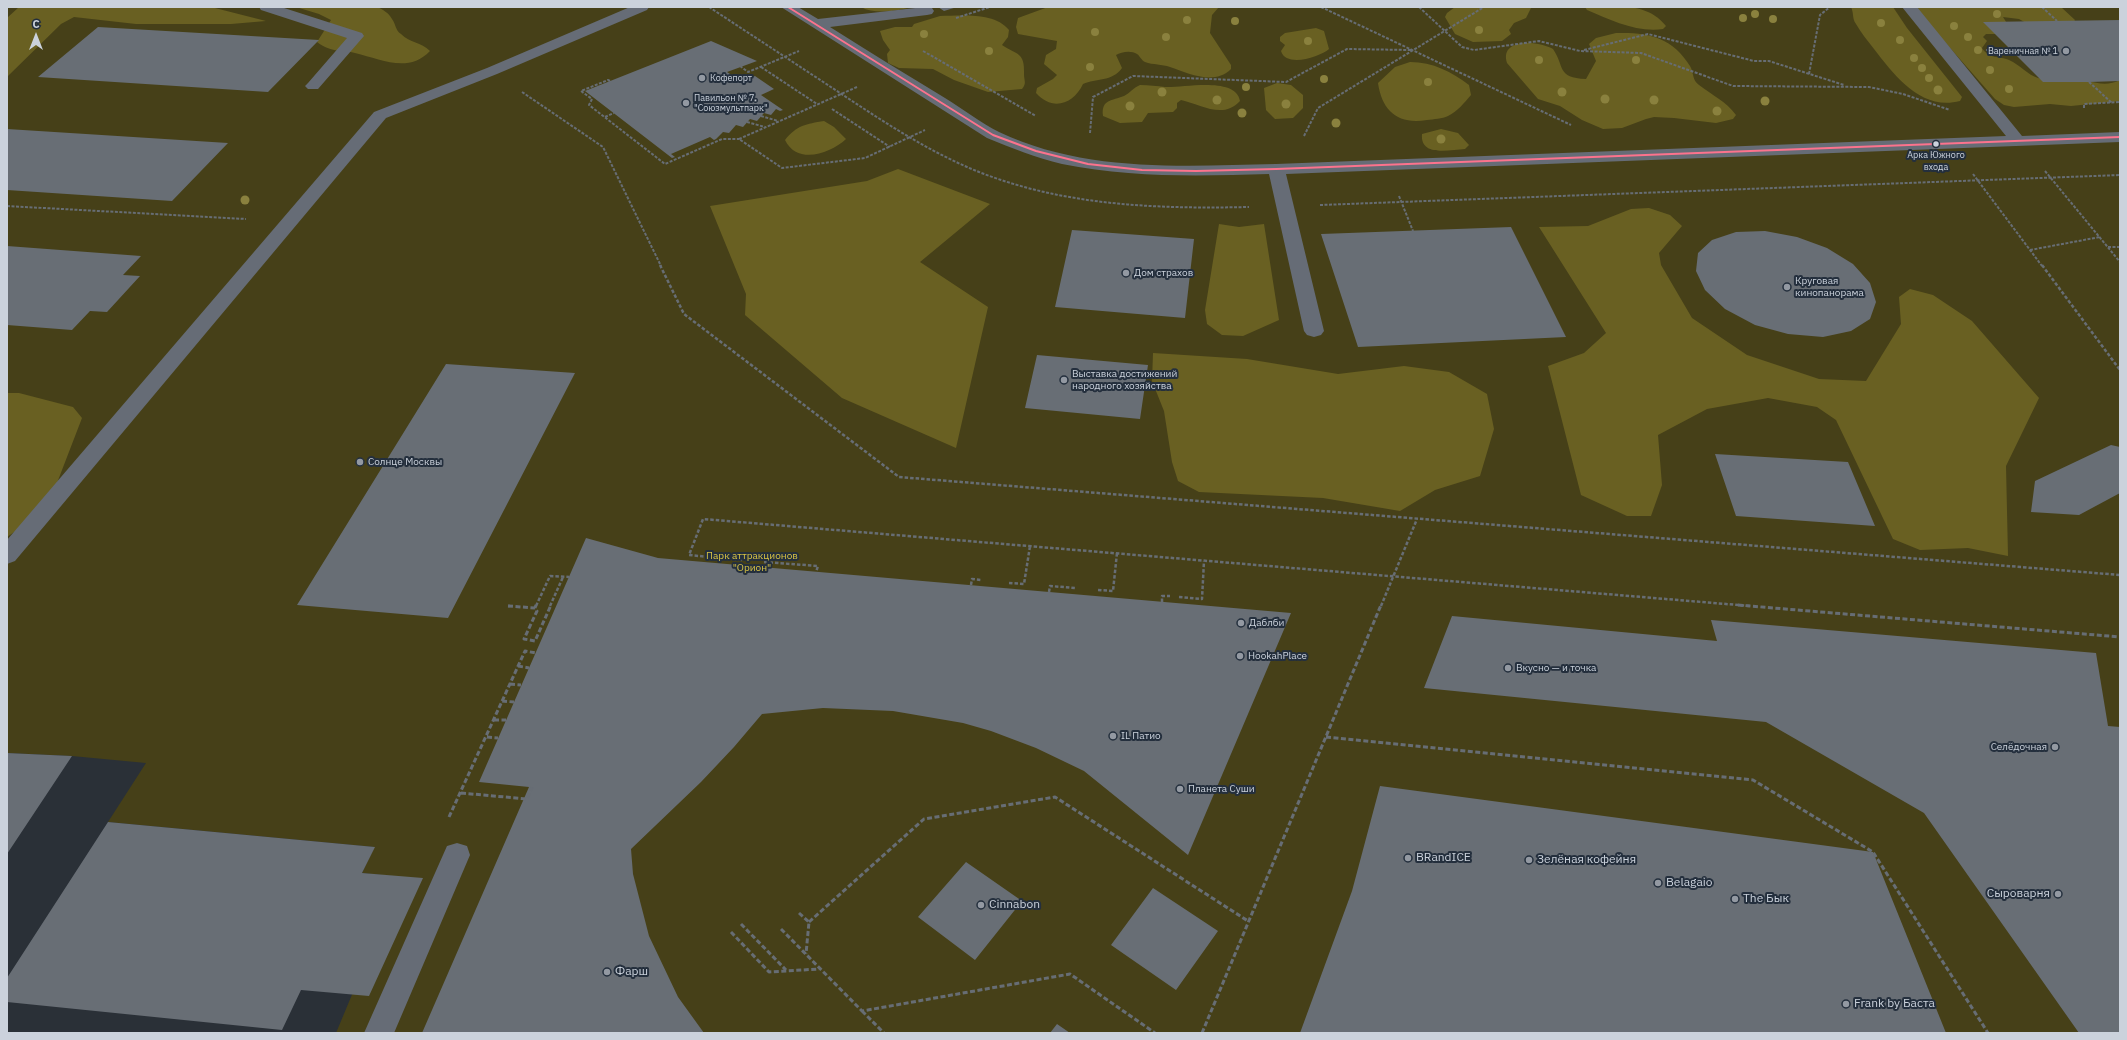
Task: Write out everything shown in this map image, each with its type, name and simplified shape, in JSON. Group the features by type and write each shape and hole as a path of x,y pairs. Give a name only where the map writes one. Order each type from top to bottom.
{"street":[{"path":"266,7 357,36 313,86"},
{"path":"7,554 380,115 492,71 642,7"},
{"path":"788,7 958,114 1015,145 1046,156 1080,164 1150,171 1276,169 2120,137"},
{"path":"1909,7 2018,141"},
{"path":"815,24 927,11"},
{"path":"1276,169 1314,331"},
{"path":"379,1033 457,854"}],"path":[{"path":"1321,7 1578,128"},
{"path":"1419,7 1462,47 1474,50 1539,41 1580,51 1642,54 1733,86 1869,87 1902,94 1956,112"},
{"path":"1311,138 1303,138 1318,108 1410,50 1484,7"},
{"path":"1809,74 1820,15 1830,7"},
{"path":"2042,7 2057,21"},
{"path":"1580,51 1648,34 1754,61 1769,61 1847,86"},
{"path":"740,66 748,72 804,49"},
{"path":"1089,135 1093,97 1133,76 1286,82 1347,49 1410,50"},
{"path":"923,51 1042,119"},
{"path":"761,67 817,105"},
{"path":"492,71 602,147 684,314 899,477 2120,575"},
{"path":"610,82 608,80 581,91 592,99 589,105 665,164 722,139 739,139 861,85"},
{"path":"2089,82 2116,106"},
{"path":"832,109 890,147"},
{"path":"605,117 614,113"},
{"path":"739,139 782,168 865,158 958,114"},
{"path":"761,116 779,121"},
{"path":"747,122 765,128"},
{"path":"1083,133 1095,136"},
{"path":"2018,141 2051,178 2120,262"},
{"path":"1969,168 2120,370"},
{"path":"2051,178 2120,175"},
{"path":"1403,205 1413,230"},
{"path":"7,206 288,222"},
{"path":"2030,250 2100,237"},
{"path":"2108,247 2120,247"},
{"path":"709,556 689,555 703,519 2120,637"},
{"path":"1202,1033 1417,519"},
{"path":"1008,582 1024,584 1030,546"},
{"path":"1098,590 1113,591 1117,553"},
{"path":"733,559 743,560"},
{"path":"1179,597 1202,599 1204,561"},
{"path":"764,562 818,566 816,572"},
{"path":"563,577 535,641 524,639 537,611 535,608 550,576 569,577"},
{"path":"971,585 972,579 981,580"},
{"path":"1049,592 1050,586 1076,588"},
{"path":"1162,602 1162,596 1170,596"},
{"path":"508,606 535,608"},
{"path":"532,787 527,799 461,793 525,651 536,653"},
{"path":"518,666 529,668"},
{"path":"510,684 522,685"},
{"path":"502,702 514,702"},
{"path":"494,720 506,720"},
{"path":"487,737 498,738"},
{"path":"1326,737 1753,780 1873,852 1988,1033"},
{"path":"806,955 808,922 924,819 1055,797 1248,921"},
{"path":"799,913 808,922"},
{"path":"741,924 786,971"},
{"path":"781,929 884,1033"},
{"path":"731,932 769,972 819,969"},
{"path":"862,1011 1070,974 1155,1033"}],"green space":[{"name":"Парк аттракционов \"Орион\"","path":"7,7 2120,7 2120,1033 336,1033 401,877 362,873 374,847 108,822 146,763 72,756 7,753"}],"shaded area":[{"path":"1618,6 1639,9 1649,12 1666,26 1663,29 1654,30 1624,25 1587,10 1585,7"},
{"path":"19,7 211,7 266,21 231,24 136,24 74,17 61,24 7,77 7,18"},
{"path":"296,7 378,7 389,15 399,32 404,37 427,48 430,51 422,58 413,62 394,63 355,53 327,48 317,42 331,20 319,14"},
{"path":"861,7 912,7 879,12"},
{"path":"1048,7 1219,7 1212,15 1210,33 1231,65 1231,69 1217,77 1201,77 1167,66 1151,64 1142,60 1135,53 1123,52 1116,55 1122,68 1114,76 1083,84 1074,97 1068,101 1055,104 1049,102 1042,99 1036,93 1037,88 1057,75 1044,64 1046,55 1056,49 1057,41 1018,34 1016,27 1018,18"},
{"path":"1455,7 1533,7 1526,18 1514,23 1509,30 1511,34 1502,41 1473,42 1455,34 1445,17 1447,13"},
{"path":"1851,7 1893,7 1907,28 1962,97 1960,101 1946,103 1933,101 1910,89 1891,70 1862,34 1853,18"},
{"path":"1913,7 2061,7 2075,20 2069,30 2033,27 2019,19 2003,17 2008,25 2002,34 1986,34 1983,37 1987,41 1982,48 1988,54 1994,57 2009,60 2038,78 2046,79 2069,77 2101,84 2114,83 2120,80 2120,101 2071,106 2050,104 2014,107 2004,105 1995,99 1944,41 1923,21"},
{"path":"940,16 977,16 995,20 1003,24 1009,30 1008,37 1002,45 1019,55 1021,58 1024,67 1024,87 1022,89 988,92 954,80 933,69 899,68 888,63 887,54 890,50 883,40 880,31 895,27 912,27 914,24"},
{"path":"1316,28 1324,31 1329,49 1311,58 1296,60 1289,59 1284,56 1281,51 1285,45 1280,41 1280,37 1285,33"},
{"path":"1616,33 1649,35 1658,38 1675,48 1690,66 1694,79 1697,83 1724,102 1736,115 1733,119 1716,123 1654,117 1622,128 1603,129 1582,120 1560,106 1538,99 1507,63 1506,55 1509,49 1515,45 1522,43 1539,44 1553,49 1566,74 1576,78 1586,79 1596,61 1589,44 1596,38"},
{"path":"1410,62 1427,64 1449,72 1469,85 1471,95 1458,109 1446,117 1417,121 1400,118 1393,114 1383,101 1378,83 1395,67"},
{"path":"1277,83 1291,85 1303,95 1303,108 1293,118 1275,119 1266,110 1264,88"},
{"path":"1140,85 1165,87 1208,85 1219,86 1229,88 1236,93 1240,101 1233,107 1219,110 1181,100 1177,103 1177,108 1173,112 1148,113 1142,122 1120,123 1103,116 1104,106 1108,102 1124,96"},
{"path":"824,121 834,127 846,139 831,149 814,154 805,155 790,148 785,140 794,131 802,126"},
{"path":"1441,129 1458,133 1469,145 1465,149 1444,151 1431,149 1426,146 1423,141 1422,134"},
{"path":"898,169 990,204 920,262 988,307 956,448 842,398 745,315 746,294 710,206 867,181"},
{"path":"1649,208 1670,215 1682,226 1659,253 1661,265 1692,318 1747,355 1819,379 1866,381 1901,324 1899,297 1910,289 1933,295 1972,321 2039,398 2006,466 2008,556 1968,548 1920,550 1893,539 1836,420 1817,407 1768,398 1707,409 1658,435 1662,485 1651,516 1627,516 1581,495 1548,366 1584,353 1606,333 1539,227 1588,226 1631,209"},
{"path":"1219,224 1239,227 1264,224 1279,320 1243,336 1222,335 1207,324 1205,310"},
{"path":"1153,353 1247,359 1338,374 1404,366 1449,372 1487,394 1494,429 1480,476 1435,490 1400,511 1323,498 1199,492 1178,481 1172,462 1164,411 1152,381"},
{"path":"7,393 19,393 73,407 82,418 57,483 30,521 7,537"}],"building":[{"path":"938,7 957,7 944,11"},
{"name":"Вареничная № 1","path":"2120,20 2120,81 2089,82 2043,82 1983,22"},
{"path":"98,27 319,40 268,92 38,77"},
{"name":"Павильон № 7. \"Союзмультпарк\"","path":"711,41 757,61 727,72 742,82 755,76 774,89 761,95 783,110 780,111 776,109 771,115 764,113 757,121 750,119 743,127 736,125 729,133 723,132 714,140 710,137 671,154 675,157 672,158 585,91"},
{"path":"7,129 228,143 172,201 7,190"},
{"path":"1511,227 1566,337 1358,347 1321,234"},
{"name":"Дом страхов","path":"1072,230 1194,239 1185,318 1055,307"},
{"name":"Круговая кинопанорама","path":"1765,231 1797,237 1827,248 1853,264 1870,283 1876,302 1870,319 1851,331 1823,337 1788,334 1755,325 1725,309 1705,290 1696,271 1698,253 1712,240 1736,232"},
{"path":"7,246 141,256 123,275 140,276 107,312 90,311 72,330 7,325"},
{"path":"1037,355 1148,365 1140,419 1025,408"},
{"path":"446,364 575,373 448,618 297,605"},
{"path":"2111,445 2120,447 2120,493 2079,515 2031,512 2035,481"},
{"path":"1715,454 1848,462 1875,526 1736,516"},
{"path":"586,538 658,558 1291,613 1188,855 1084,771 1036,748 991,731 963,723 893,711 823,708 762,714 701,782 631,849 633,874 649,936 678,997 704,1033 422,1033 529,787 479,782"},
{"path":"1452,616 1717,641 1711,620 2096,653 2108,726 2120,727 2120,1033 2079,1033 1924,813 1766,722 1424,688"},
{"path":"7,753 72,756 7,854"},
{"path":"1380,786 1873,852 1946,1033 1300,1033 1352,891"},
{"path":"108,822 375,847 362,873 423,878 369,996 301,990 282,1030 7,1002 7,978"},
{"path":"966,862 1022,901 975,960 918,917"},
{"path":"1153,888 1218,931 1176,990 1111,945"},
{"path":"1057,1024 1070,1033 1050,1033"}],"transit line":[{"path":"788,7 993,135 1062,159 1115,168 1169,171 1222,171 2120,137"}],"place":[{"name":"Вареничная № 1","path":"2066,51"},
{"name":"Кофепорт","path":"702,78"},
{"name":"Павильон № 7. \"Союзмультпарк\"","path":"686,103"},
{"name":"Арка Южного входа","path":"1936,144"},
{"name":"Дом страхов","path":"1126,273"},
{"name":"Круговая кинопанорама","path":"1787,287"},
{"name":"Выставка достижений народного хозяйства","path":"1064,380"},
{"name":"Солнце Москвы","path":"360,462"},
{"name":"Даблби","path":"1241,623"},
{"name":"HookahPlace","path":"1240,656"},
{"name":"Вкусно — и точка","path":"1508,668"},
{"name":"IL Патио","path":"1113,736"},
{"name":"Селёдочная","path":"2055,747"},
{"name":"Планета Суши","path":"1180,789"},
{"name":"BRandICE","path":"1408,858"},
{"name":"Зелёная кофейня","path":"1529,860"},
{"name":"Belagaio","path":"1658,883"},
{"name":"Сыроварня","path":"2058,894"},
{"name":"The Бык","path":"1735,899"},
{"name":"Cinnabon","path":"981,905"},
{"name":"Фарш","path":"607,972"},
{"name":"Frank by Баста","path":"1846,1004"}]}
